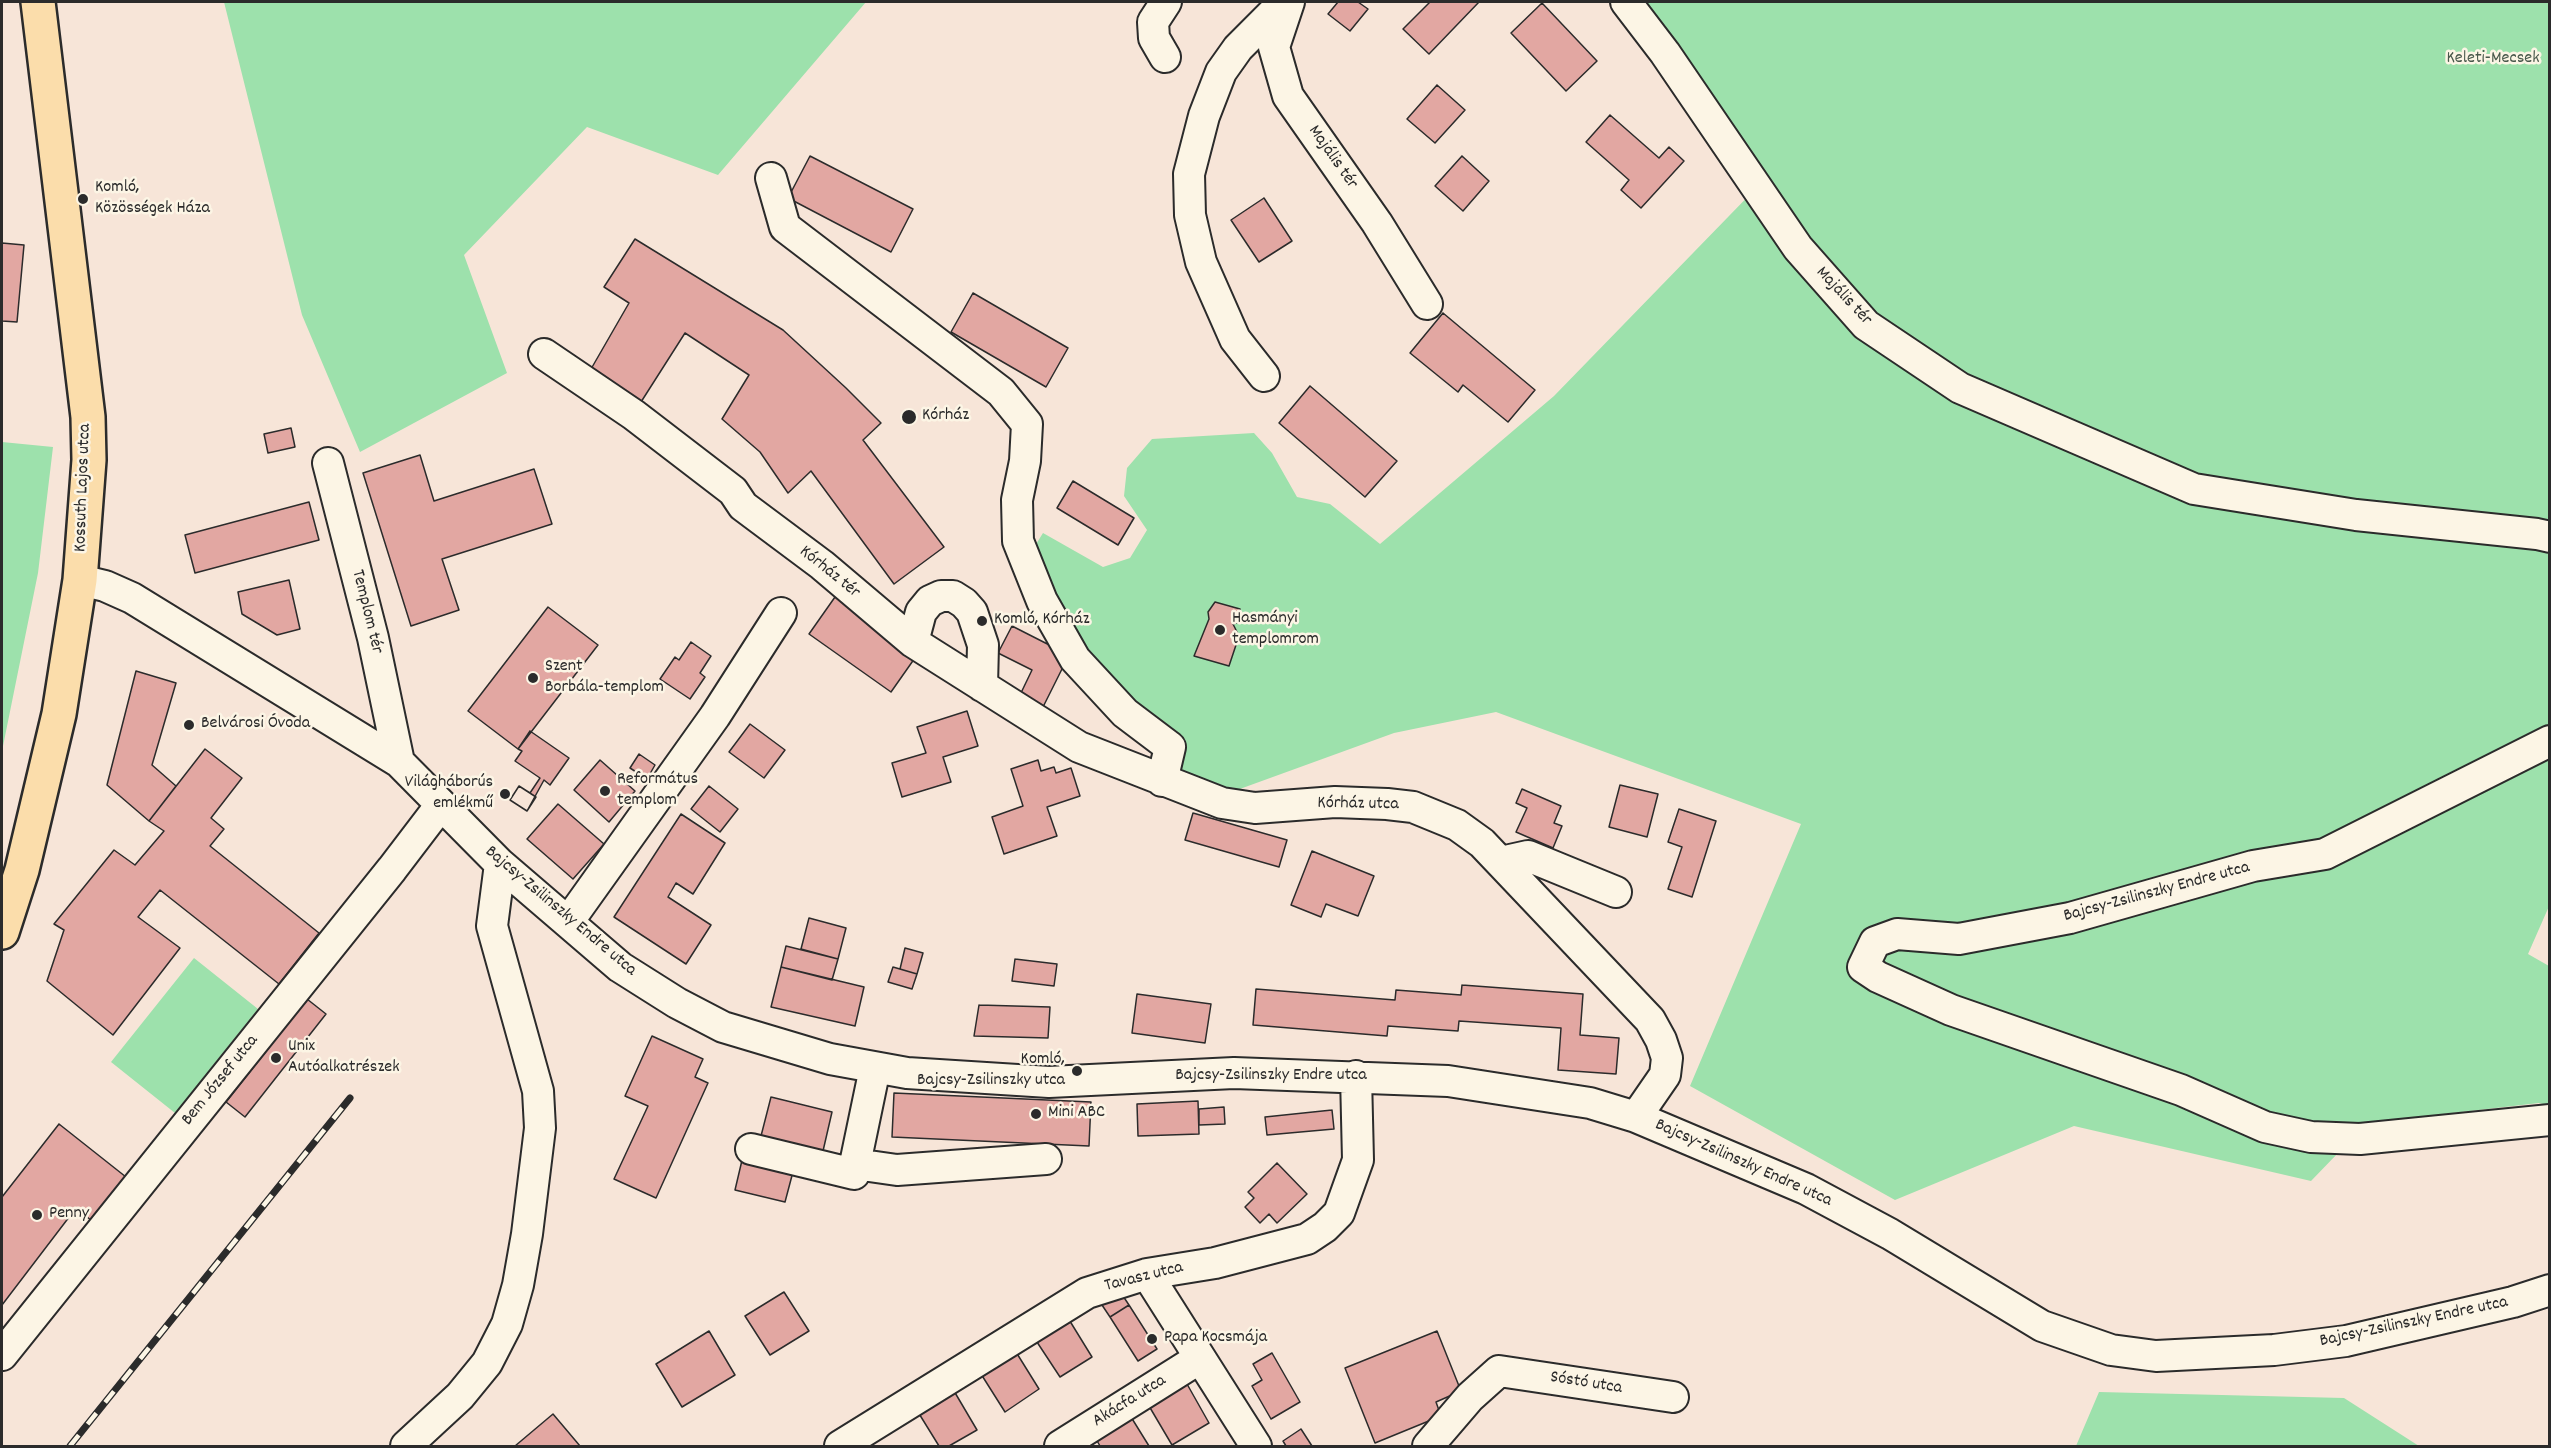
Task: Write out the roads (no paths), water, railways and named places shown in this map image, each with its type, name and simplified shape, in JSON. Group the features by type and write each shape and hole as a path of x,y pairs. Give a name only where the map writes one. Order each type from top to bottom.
{"main road":[{"name":"Kossuth Lajos utca","path":"2,932 22,870 48,766 68,661 80,579 89,460 88,417 38,2"}],"street":[{"path":"1165,57 1154,38 1153,22 1166,2"},
{"path":"1264,376 1235,339 1201,262 1190,215 1189,174 1204,116 1221,72 1238,48 1284,2"},
{"name":"Majális tér","path":"1289,2 1274,47 1288,96 1377,223 1427,304"},
{"name":"Majális tér","path":"1626,2 1665,53 1798,248 1866,325 1960,388 2193,489 2356,515 2550,537"},
{"path":"771,178 785,227 1001,392 1027,424 1025,461 1017,500 1018,541 1042,601 1075,659 1125,713 1170,747 1162,781"},
{"name":"Kórház tér","path":"544,354 634,415 733,492 743,506 822,565 913,642"},
{"name":"Templom tér","path":"328,463 373,638 399,762"},
{"name":"Bajcsy-Zsilinszky Endre utca","path":"80,579 105,586 132,598 399,762 440,806 500,864 620,967 677,1003 723,1027 830,1059 875,1068 1049,1082 1234,1073 1448,1081 1590,1103 1636,1118 1806,1190 1890,1234 2042,1326 2111,1350 2156,1356 2274,1350 2346,1341 2513,1302 2550,1290"},
{"path":"913,642 921,612 930,601 941,596 952,596 964,603 972,612 983,645 982,686"},
{"path":"568,922 715,716 781,613"},
{"name":"Kórház utca","path":"913,642 1079,747 1222,803 1255,808 1335,802 1413,807 1457,825 1482,843 1501,862 1650,1020 1661,1040 1667,1058 1665,1075 1636,1118"},
{"name":"Bajcsy-Zsilinszky Endre utca","path":"2550,741 2325,854 2253,866 2070,918 1959,939 1897,934 1875,942 1863,967 1878,977 1951,1010 2181,1090 2265,1127 2311,1137 2360,1139 2550,1120"},
{"name":"Bem József utca","path":"2,1355 440,806"},
{"path":"1501,862 1528,856 1616,892"},
{"path":"406,1446 460,1396 487,1363 507,1324 518,1285 527,1234 540,1128 538,1091 492,926 500,864"},
{"path":"751,1149 854,1174 875,1068"},
{"name":"Tavasz utca","path":"840,1446 1087,1293 1147,1275 1215,1263 1307,1239 1324,1227 1339,1213 1358,1160 1356,1076"},
{"path":"855,1164 897,1170 1046,1159"},
{"path":"1147,1275 1256,1446"},
{"name":"Akácfa utca","path":"1060,1446 1200,1358"},
{"name":"Sóstó utca","path":"1428,1446 1470,1397 1499,1371 1673,1397"}],"railway":[{"path":"70,1446 350,1098"}],"place":[{"name":"Komló, Közösségek Háza","path":"83,199"},
{"name":"Kórház","path":"909,417"},
{"name":"Komló, Kórház","path":"982,621"},
{"name":"Hasmányi templomrom","path":"1220,630"},
{"name":"Szent Borbála-templom","path":"533,678"},
{"name":"Belvárosi Óvoda","path":"189,725"},
{"name":"Református templom","path":"605,791"},
{"name":"Világháborús emlékmű","path":"505,794"},
{"name":"Unix Autóalkatrészek","path":"276,1058"},
{"name":"Komló, Bajcsy-Zsilinszky utca","path":"1077,1071"},
{"name":"Mini ABC","path":"1036,1114"},
{"name":"Penny","path":"37,1215"},
{"name":"Papa Kocsmája","path":"1152,1339"}],"park label":[{"name":"Keleti-Mecsek","path":"2493,60"}]}
